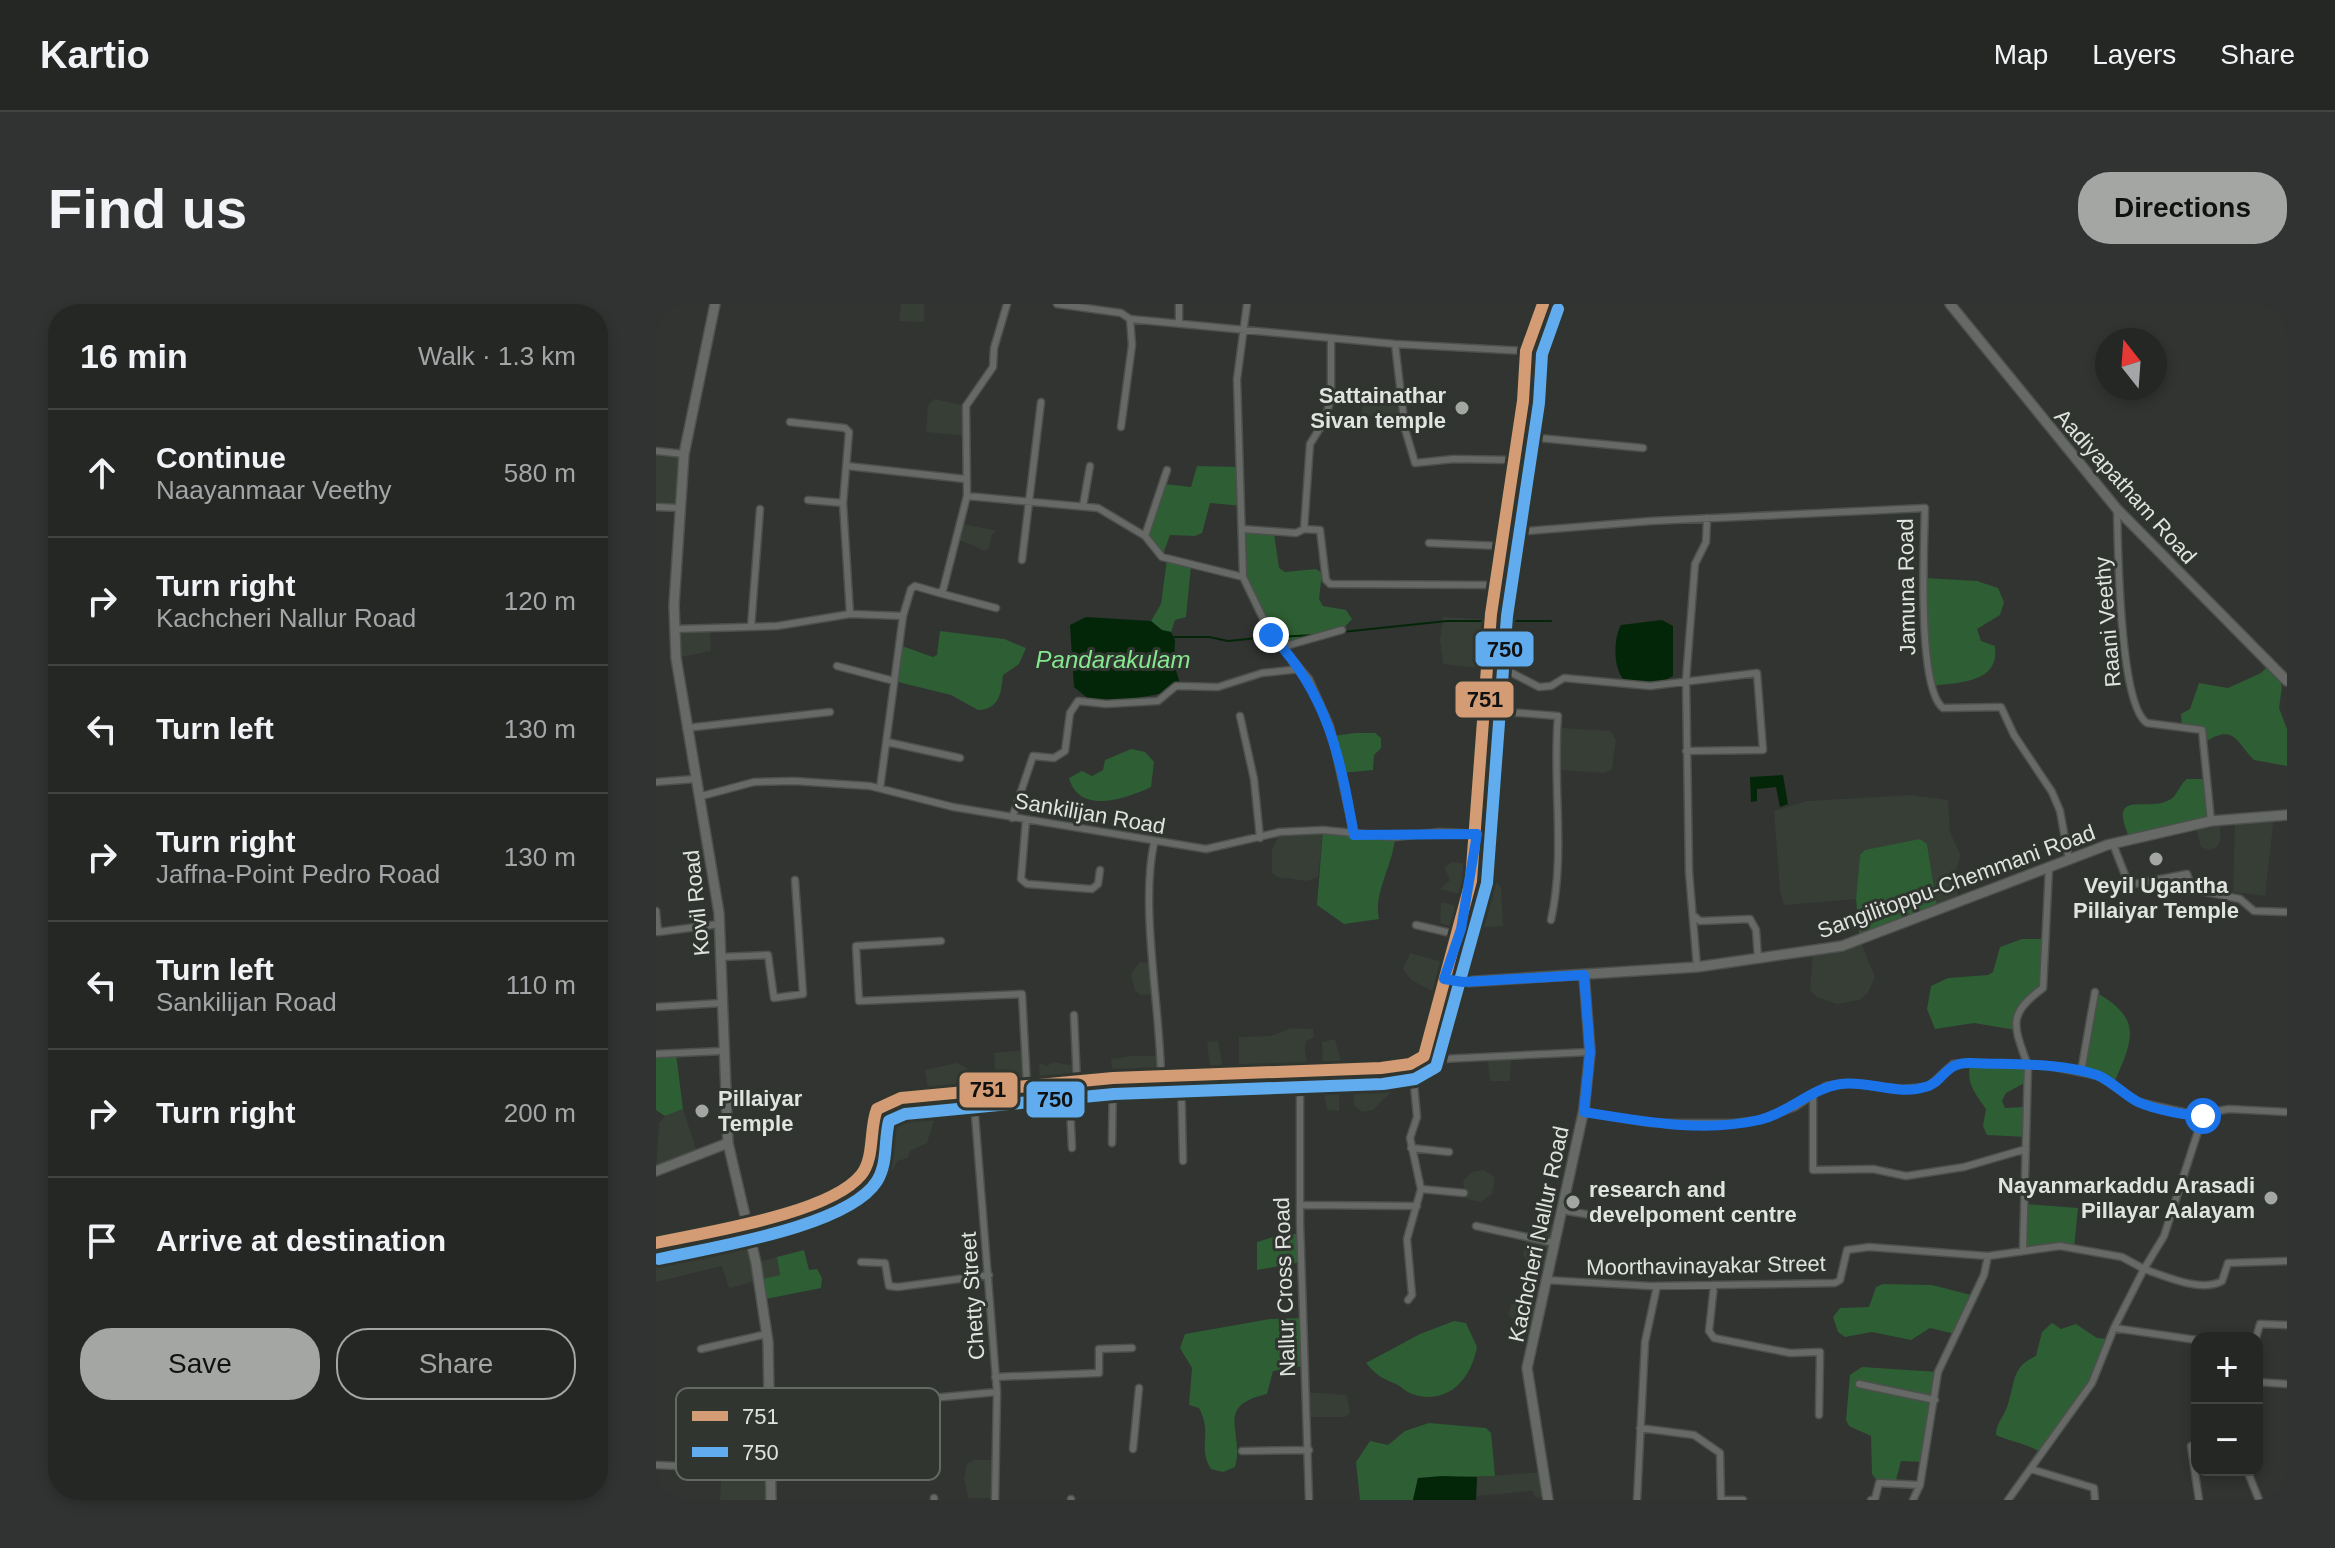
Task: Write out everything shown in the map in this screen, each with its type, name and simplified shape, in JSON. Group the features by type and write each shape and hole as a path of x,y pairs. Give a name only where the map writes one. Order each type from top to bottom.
{"main road":[{"path":"656,1243 819,1202 851,1188 868,1163 873,1117 884,1104 901,1098 1113,1078 1381,1068 1420,1060 1432,1033 1444,979 1459,935 1477,834 1486,669 1496,585 1518,436 1526,351 1543,304"}],"street":[{"name":"Kovil Road","path":"715,304 684,454 675,629 686,728 714,873 720,924 728,1143 756,1263 767,1334 769,1388"},
{"path":"939,593 943,590 967,496 966,406 993,367 994,348 1007,304"},
{"path":"1057,304 1121,313 1130,319 1395,344 1526,351"},
{"path":"1121,313 1122,304"},
{"path":"1179,304 1179,322"},
{"path":"1247,304 1237,379 1243,577 1271,635 1300,669 1330,726 1354,835"},
{"name":"Aadiyapatham Road","path":"1950,304 2117,509 2287,681"},
{"path":"1121,427 1132,345 1130,319"},
{"path":"1304,529 1310,444 1330,410 1331,338"},
{"path":"1395,344 1405,429 1415,463 1454,459 1514,460"},
{"path":"1022,560 1041,402"},
{"path":"790,422 845,428 850,438 843,503 850,614"},
{"path":"1518,436 1643,448"},
{"path":"656,451 684,454"},
{"path":"847,466 965,479"},
{"path":"1083,506 1090,466"},
{"path":"1145,536 1167,470"},
{"path":"967,496 1098,508 1145,536 1162,557 1243,577"},
{"path":"808,500 843,503"},
{"path":"656,507 680,508"},
{"name":"Jamuna Road","path":"1503,533 1707,518 1925,508 1926,666 1935,702 1943,708 2001,707 2014,735 2052,792 2060,811 2069,860"},
{"path":"751,627 760,509"},
{"name":"Raani Veethy","path":"2117,509 2122,632 2131,701 2147,723 2202,730 2211,821"},
{"path":"1697,967 1692,914 1686,680 1695,564 1706,542 1707,518"},
{"path":"1243,529 1274,533 1320,530 1326,580 1330,584 1496,585"},
{"path":"1429,543 1501,546"},
{"path":"880,788 903,616 911,589 915,586 996,608"},
{"path":"675,629 751,627 850,614 903,616"},
{"path":"1282,647 1342,630"},
{"path":"837,666 894,681"},
{"path":"1012,818 1033,756 1054,758 1065,751 1070,713 1078,701 1106,704 1158,701 1176,686 1218,687 1262,673 1300,669"},
{"path":"1486,669 1512,673 1539,687 1551,686 1564,678 1650,686 1757,673 1763,750 1686,751"},
{"path":"1484,710 1558,716 1554,770 1560,794 1557,891 1551,920"},
{"path":"686,728 830,712"},
{"path":"1240,716 1254,779 1260,838"},
{"path":"887,742 960,758"},
{"path":"656,782 695,779"},
{"name":"Sankilijan Road","path":"698,797 754,782 794,781 880,788 922,801 1012,818 1206,849 1280,832 1323,830 1354,835 1477,834"},
{"name":"Sangilitoppu-Chemmani Road","path":"1444,979 1463,982 1697,967 1842,946 1937,907 2113,844 2211,821 2287,815"},
{"path":"1026,820 1021,879 1027,884 1092,889 1098,884 1100,870"},
{"path":"1154,843 1149,864 1161,1076"},
{"path":"2113,844 2127,880 2134,884 2187,874 2192,889 2240,899 2254,911 2287,912"},
{"path":"2023,1250 2028,1066 2017,1038 2015,1020 2021,1004 2043,988 2049,868"},
{"path":"720,957 768,955 774,998 803,994 795,880"},
{"path":"656,911 658,932 720,924"},
{"path":"1692,914 1700,921 1750,919 1756,930 1758,958"},
{"path":"1416,925 1459,935"},
{"path":"941,941 856,946 859,1001 1022,994 1027,1086"},
{"name":"Kachcheri Nallur Road","path":"1548,1500 1527,1368 1584,1112 1590,1052 1584,975"},
{"path":"2081,1072 2095,992"},
{"path":"656,1007 722,1003"},
{"path":"1072,1148 1074,1015"},
{"path":"656,1054 723,1051"},
{"path":"1420,1060 1590,1052"},
{"path":"1584,1112 1651,1123 1760,1120 1795,1107 1826,1086 1846,1083 1901,1089 1928,1087 1953,1064 2028,1066 2081,1072 2099,1076 2138,1102 2203,1116 2229,1109 2287,1112"},
{"name":"Nallur Cross Road","path":"1300,1072 1300,1205 1309,1500"},
{"path":"1181,1075 1183,1161"},
{"path":"1112,1143 1113,1078"},
{"path":"1408,1300 1412,1295 1407,1239 1421,1189 1411,1148 1417,1117 1414,1085"},
{"name":"Chetty Street","path":"973,1090 997,1392 995,1500"},
{"path":"1813,1094 1813,1170 1873,1169 1906,1176 1964,1167 2026,1149"},
{"path":"2008,1500 2092,1383 2114,1328 2164,1236 2203,1116"},
{"path":"656,1171 728,1143"},
{"path":"1411,1148 1449,1152"},
{"path":"1421,1189 1464,1193"},
{"path":"1300,1205 1417,1206"},
{"path":"1561,1210 1591,1215 1638,1215"},
{"path":"1476,1226 1554,1243"},
{"name":"Moorthavinayakar Street","path":"1545,1280 1657,1286 1835,1283 1840,1280 1847,1250 1869,1247 1988,1256 2060,1246 2122,1257 2178,1281 2214,1285 2222,1281 2228,1263 2287,1261"},
{"path":"1913,1500 1920,1485 1938,1372 1984,1275 1988,1256"},
{"path":"861,1262 885,1263 889,1286 989,1275"},
{"path":"1714,1285 1709,1331 1714,1338 1790,1353 1820,1352 1819,1415"},
{"path":"1637,1500 1645,1342 1657,1286"},
{"path":"2258,1332 2260,1324 2287,1325"},
{"path":"2114,1328 2191,1339"},
{"path":"701,1349 767,1334"},
{"path":"995,1377 1099,1373 1099,1349 1132,1348"},
{"path":"2263,1382 2287,1384"},
{"path":"1859,1384 1935,1400"},
{"path":"1133,1449 1139,1388"},
{"path":"940,1397 997,1392"},
{"path":"1640,1428 1698,1437 1720,1453 1721,1500 1743,1500"},
{"path":"1242,1451 1309,1450"},
{"path":"656,1465 676,1466"},
{"path":"2031,1469 2094,1488 2095,1500"},
{"path":"2195,1476 2199,1500"},
{"path":"2249,1476 2259,1500"},
{"name":"Kovil Road","path":"771,1500 772,1480"},
{"path":"1871,1500 1875,1499 1879,1483 1920,1485"}],"shaded area":[{"path":"901,304 924,304 924,322 899,321"},
{"path":"1401,398 1404,415 1361,416 1363,404"},
{"path":"934,399 966,406 966,436 926,432 928,405"},
{"path":"1518,436 1539,443 1539,465 1531,472 1513,469"},
{"path":"656,451 684,454 680,508 656,507"},
{"path":"1197,466 1240,467 1242,506 1210,503 1202,533 1195,536 1170,535 1162,557 1145,536 1164,484 1191,487"},
{"path":"959,523 997,531 992,534 989,548 985,551 962,541 954,542"},
{"path":"1243,529 1274,533 1279,568 1285,572 1316,569 1322,573 1319,599 1323,606 1346,610 1352,619 1342,630 1282,647 1271,635 1243,577"},
{"path":"1167,559 1191,566 1186,617 1175,620 1171,632 1162,631 1151,621 1161,604"},
{"path":"1925,578 1977,581 1998,588 2004,602 2000,615 1977,629 1981,641 1995,646 1995,658 1991,668 1975,679 1931,686 1926,666"},
{"path":"1443,617 1491,620 1486,669 1443,664 1440,640"},
{"path":"675,629 710,629 711,651 676,658"},
{"path":"940,631 1004,639 1026,648 1019,664 1003,675 1000,694 991,707 978,710 951,695 894,681 899,645 933,657 937,655"},
{"path":"2270,664 2278,673 2282,687 2279,708 2287,729 2287,766 2254,760 2229,735 2222,734 2204,743 2202,730 2182,728 2181,714 2190,709 2199,683 2228,688 2261,673"},
{"path":"1557,729 1611,731 1616,740 1612,769 1605,773 1561,770 1555,765"},
{"path":"1375,733 1381,738 1381,748 1374,755 1373,770 1341,773 1333,736"},
{"path":"1131,749 1145,752 1154,762 1151,787 1104,801 1082,797 1074,790 1069,778 1082,771 1092,776 1103,770 1105,760"},
{"path":"2187,779 2207,779 2211,821 2129,837 2123,812 2127,807 2171,799"},
{"path":"1911,795 1948,800 1950,832 1961,856 1956,870 1958,899 1937,907 1927,844 1860,856 1856,899 1784,905 1780,891 1774,811 1807,801"},
{"path":"2274,816 2265,896 2233,892 2235,819"},
{"path":"2219,821 2221,839 2218,846 2210,850 2201,847 2195,825"},
{"path":"1323,830 1318,877 1307,881 1278,877 1272,873 1272,850 1280,832"},
{"path":"1323,830 1395,837 1379,899 1379,919 1344,924 1317,905"},
{"path":"1920,839 1927,844 1937,907 1860,940 1856,899 1860,855 1865,850"},
{"path":"1452,862 1473,865 1471,881 1497,883 1501,888 1503,926 1461,929 1440,923 1441,902 1465,908 1467,896 1440,889 1450,880 1444,867"},
{"path":"2022,939 2047,939 2043,988 2021,1004 2016,1030 1974,1023 1935,1029 1927,1009 1931,986 1948,978 1988,975 1993,972 2000,947"},
{"path":"1860,940 1875,977 1868,993 1859,1000 1837,1004 1817,997 1810,990 1813,951"},
{"path":"1410,953 1449,964 1440,995 1411,980 1403,969"},
{"path":"1140,962 1154,964 1157,994 1141,995 1135,991 1131,974"},
{"path":"2095,992 2111,1002 2128,1021 2129,1043 2113,1085 2099,1076 2081,1072"},
{"path":"1291,1028 1313,1029 1314,1037 1306,1041 1305,1049 1308,1072 1247,1073 1243,1094 1208,1099 1195,1095 1196,1075 1211,1075 1207,1042 1218,1041 1224,1074 1239,1072 1239,1037 1271,1036"},
{"path":"1335,1039 1343,1070 1340,1072 1339,1111 1327,1110 1323,1087 1322,1042"},
{"path":"1024,1050 1027,1086 996,1088 994,1053"},
{"path":"656,1054 676,1054 683,1109 665,1116 656,1110"},
{"path":"1487,1055 1511,1055 1510,1081 1490,1081"},
{"path":"1158,1056 1161,1076 1113,1078 1111,1059"},
{"path":"1053,1062 1075,1066 1077,1083 1040,1086 1039,1063 1047,1066"},
{"path":"957,1063 969,1069 973,1110 935,1117 927,1143 910,1151 908,1158 897,1161 893,1170 868,1163 877,1109 929,1095 925,1070"},
{"path":"1970,1063 2028,1066 2026,1082 2006,1093 2002,1101 2005,1108 2025,1107 2027,1137 1987,1135 1983,1126 1986,1109 1970,1083"},
{"path":"1410,1064 1414,1085 1396,1087 1373,1110 1362,1112 1354,1106 1355,1070"},
{"path":"683,1109 698,1155 656,1171 659,1123 665,1116"},
{"path":"1484,1170 1495,1177 1492,1194 1481,1202 1466,1199 1463,1181 1471,1172"},
{"path":"2025,1204 2078,1208 2074,1248 2023,1250"},
{"path":"744,1222 747,1247 755,1263 777,1257 780,1275 729,1288 722,1266 656,1282 656,1243"},
{"path":"1546,1223 1558,1227 1548,1267 1528,1264 1523,1254 1526,1237 1531,1238 1534,1225"},
{"path":"1283,1234 1300,1234 1301,1262 1257,1270 1257,1242"},
{"path":"804,1250 809,1270 817,1269 822,1278 821,1288 761,1300 758,1280 780,1275 777,1257"},
{"path":"1883,1284 1932,1285 1975,1296 1955,1334 1930,1328 1911,1340 1872,1332 1845,1337 1838,1332 1833,1317 1840,1308 1869,1307 1876,1287"},
{"path":"1518,1302 1540,1307 1537,1323 1517,1322 1508,1315 1511,1305"},
{"path":"1303,1318 1304,1366 1273,1371 1267,1394 1241,1406 1234,1422 1235,1467 1223,1472 1211,1469 1205,1454 1203,1417 1199,1408 1189,1405 1192,1368 1180,1348 1185,1334 1270,1319"},
{"path":"1454,1321 1466,1323 1477,1347 1469,1370 1447,1393 1425,1397 1412,1394 1380,1376 1366,1363 1420,1334"},
{"path":"2052,1323 2061,1329 2076,1324 2097,1338 2110,1339 2092,1383 2042,1454 1996,1435 2018,1370 2036,1356 2042,1332"},
{"path":"1862,1367 1938,1372 1925,1462 1901,1461 1895,1484 1879,1483 1872,1474 1871,1436 1849,1426 1846,1420 1850,1375"},
{"path":"1305,1392 1347,1395 1350,1413 1345,1417 1307,1417"},
{"path":"1429,1423 1486,1428 1491,1433 1495,1476 1418,1478 1413,1500 1360,1500 1356,1462 1370,1441 1388,1445 1405,1431"},
{"path":"974,1460 998,1460 995,1498 968,1498 964,1478 967,1464"},
{"path":"1543,1472 1547,1496 1536,1498 1532,1491 1476,1496 1477,1477"},
{"path":"721,1480 772,1480 771,1500 720,1500"}],"water":[{"name":"Pandarakulam","path":"1086,617 1151,621 1162,630 1171,632 1175,640 1174,664 1182,690 1096,705 1074,687 1070,625"},
{"path":"1662,620 1673,626 1673,676 1662,682 1625,681 1618,670 1616,654 1621,625"},
{"path":"1783,775 1788,804 1780,807 1776,787 1757,789 1757,801 1751,802 1750,777"},
{"path":"1477,1477 1476,1500 1413,1500 1418,1478"}],"waterway":[{"path":"1342,632 1447,621 1487,621"},
{"path":"1494,621 1551,621"},
{"path":"1275,637 1316,635"},
{"path":"1174,637 1209,637 1228,641 1268,637"}],"transit line":[{"name":"751","path":"656,1243 765,1220 822,1201 845,1189 865,1168 877,1109 901,1098 1113,1078 1381,1068 1410,1064 1424,1056 1471,881 1491,614 1523,401 1526,351 1543,304"},
{"name":"750","path":"659,1259 777,1233 838,1211 861,1197 877,1181 884,1159 889,1121 905,1114 1114,1094 1383,1084 1415,1079 1436,1067 1487,883 1507,616 1539,403 1542,354 1558,309"}],"place":[{"name":"Sattainathar Sivan temple","path":"1462,408"},
{"name":"Veyil Ugantha Pillaiyar Temple","path":"2156,859"},
{"name":"Pillaiyar Temple","path":"702,1111"},
{"name":"Nayanmarkaddu Arasadi Pillayar Aalayam","path":"2271,1198"},
{"name":"research and develpoment centre","path":"1573,1202"}],"route":[{"path":"1271,635 1309,679 1330,726 1354,835 1477,834 1461,929 1444,979 1463,982 1584,975 1590,1052 1584,1112 1651,1123 1760,1120 1795,1107 1826,1086 1846,1083 1901,1089 1928,1087 1953,1064 1970,1063 2050,1066 2099,1076 2138,1102 2203,1116"}]}
